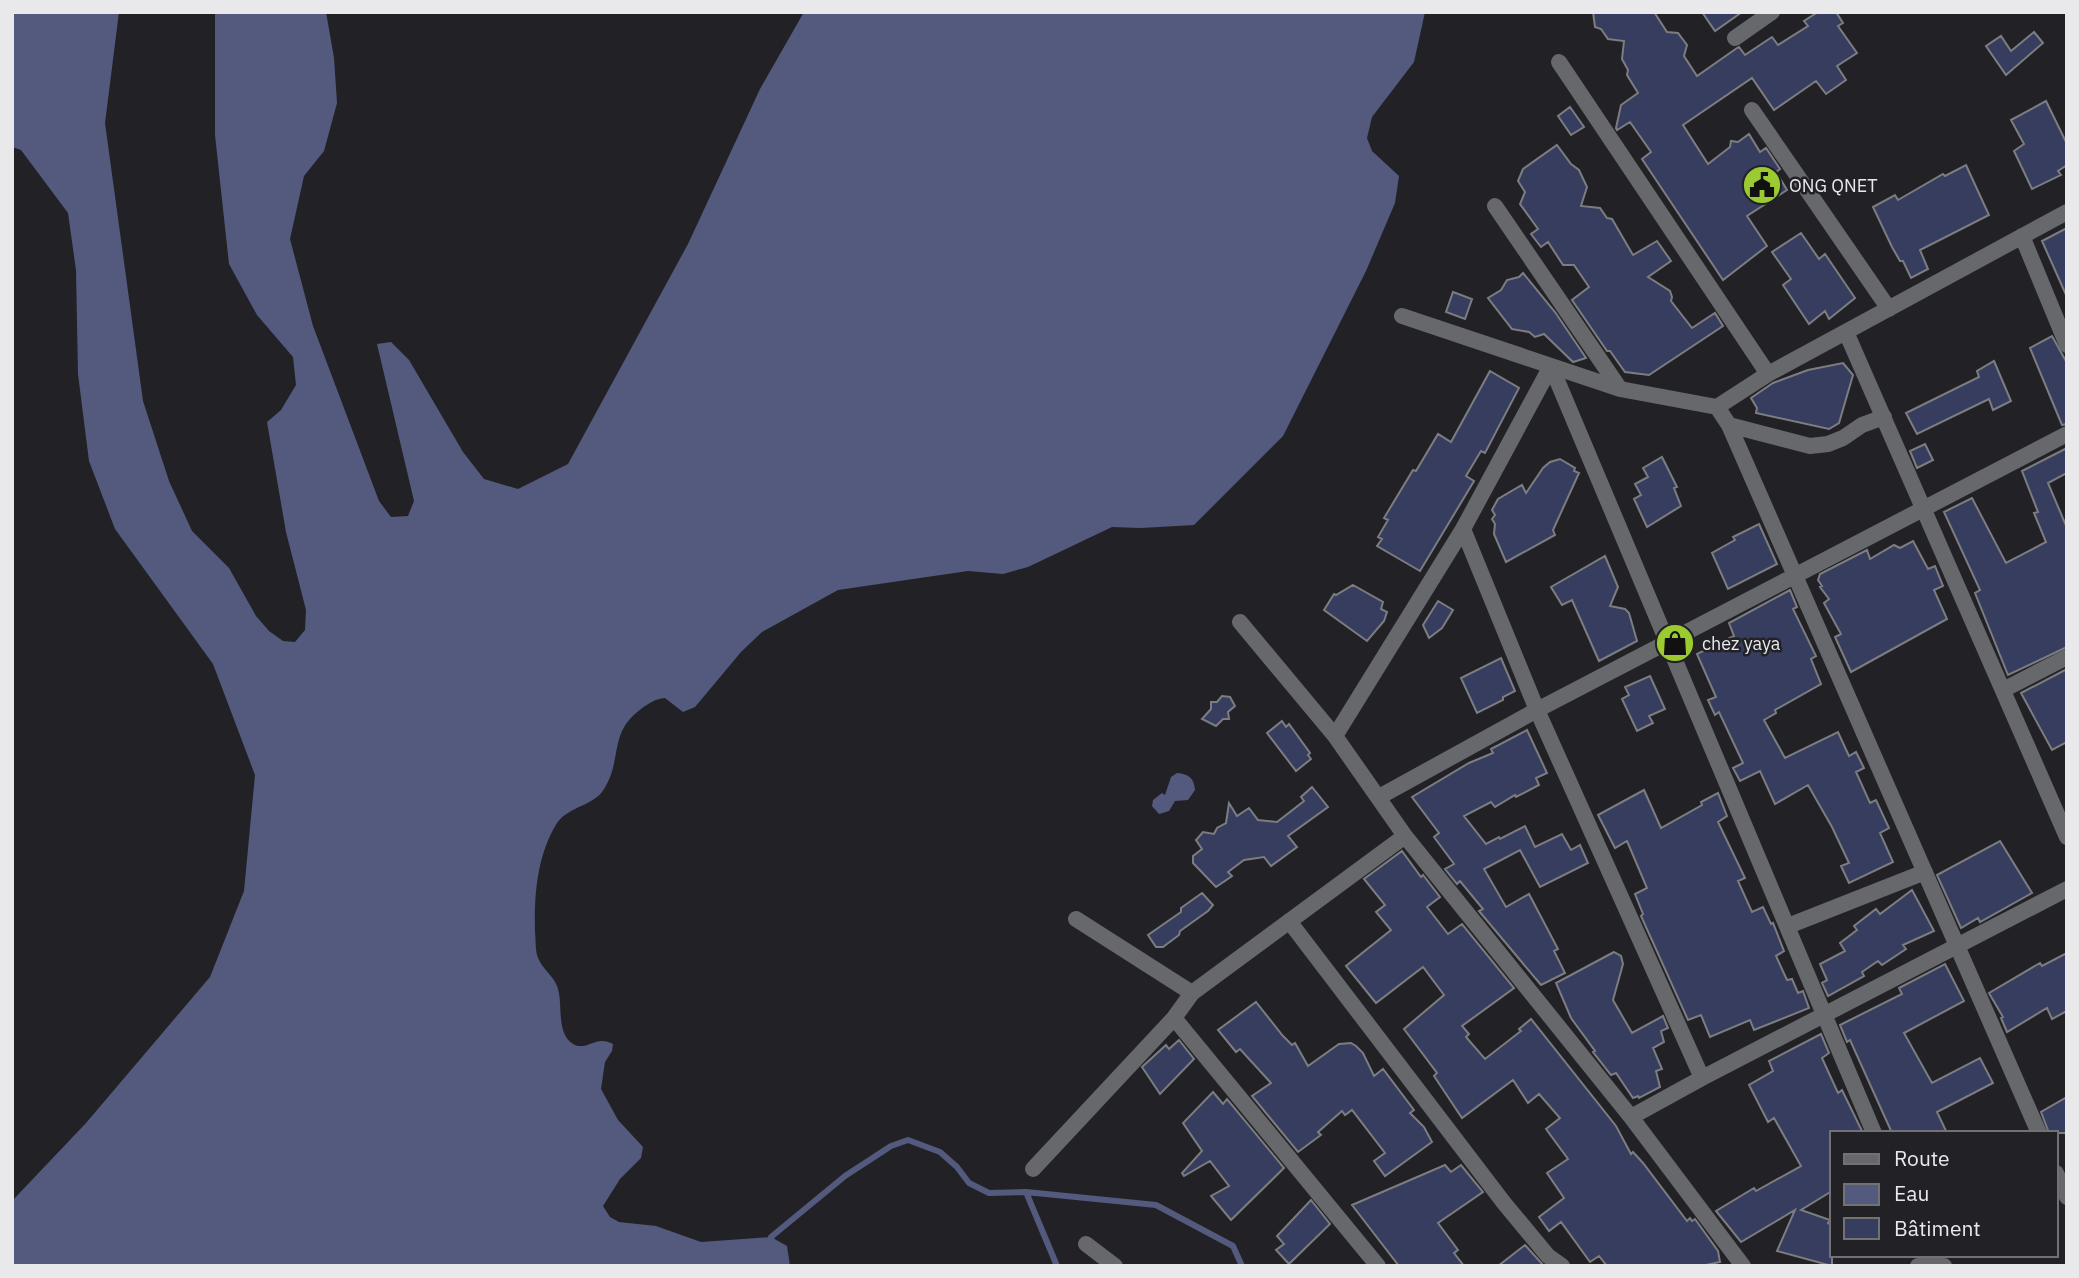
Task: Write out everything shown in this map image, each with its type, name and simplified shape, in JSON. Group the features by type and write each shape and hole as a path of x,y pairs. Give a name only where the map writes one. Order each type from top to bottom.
{"street":[{"path":"1735,37 1772,12"},
{"path":"1559,62 1769,374"},
{"path":"1752,110 1889,309"},
{"path":"1494,206 1620,388"},
{"path":"1402,316 1620,388 1717,407 1769,374 2067,212"},
{"path":"2022,236 2067,345"},
{"path":"1846,332 2067,837"},
{"path":"1335,736 1463,529 1551,366"},
{"path":"1551,366 1873,1131"},
{"path":"1717,407 1729,425 2038,1131"},
{"path":"1729,425 1810,446 1828,444 1862,425 1884,418"},
{"path":"1379,797 1537,710 2067,435"},
{"path":"1463,529 1537,710 1702,1078"},
{"path":"1240,622 1335,736 1405,836 1631,1117 1743,1266"},
{"path":"2003,690 2067,657"},
{"path":"1034,1169 1174,1018 1192,993 1405,836"},
{"path":"1788,926 1924,872"},
{"path":"1631,1117 2067,889"},
{"path":"1076,919 1192,993"},
{"path":"1289,921 1504,1203 1548,1256 1562,1266"},
{"path":"1174,1018 1378,1266"},
{"path":"2058,1177 2067,1197"},
{"path":"1086,1244 1115,1266"}],"water":[{"path":"12,12 119,12 105,123 143,401 169,481 192,531 229,568 256,616 269,631 283,641 295,642 305,630 306,610 286,532 267,422 281,410 296,385 293,357 257,315 229,264 215,135 215,12 326,12 334,58 337,103 324,151 304,176 290,239 313,326 379,501 391,517 408,516 414,501 377,344 391,342 409,360 463,452 484,479 518,489 568,464 688,244 760,89 804,12 1425,12 1414,62 1372,117 1367,138 1372,151 1399,176 1395,203 1366,271 1283,436 1194,525 1112,527 1028,567 1003,574 968,571 838,590 762,632 741,652 695,707 683,712 665,698 641,709 624,727 610,778 600,795 562,817 550,835 536,890 537,955 556,985 562,1026 568,1039 578,1046 602,1041 613,1044 605,1062 601,1089 618,1120 643,1147 641,1158 620,1179 603,1206 610,1217 619,1222 656,1226 701,1242 771,1237 787,1246 790,1266 12,1266 12,1201 86,1123 210,977 244,891 255,775 213,664 115,529 89,461 78,374 76,270 68,213 21,150 12,147"},
{"path":"1177,773 1190,777 1195,790 1188,800 1175,801 1169,811 1159,814 1152,806 1153,800 1162,793 1165,795 1171,777"}],"building":[{"path":"1593,12 1654,12 1667,32 1678,33 1687,45 1684,56 1697,76 1739,47 1745,55 1772,37 1778,45 1808,26 1804,21 1818,12 1836,12 1843,23 1838,26 1857,53 1837,66 1846,80 1826,94 1816,81 1774,110 1752,78 1683,125 1708,164 1730,147 1731,141 1738,142 1749,134 1760,152 1766,148 1780,169 1776,172 1787,190 1747,216 1767,246 1723,280 1642,159 1651,152 1630,122 1617,130 1616,128 1621,105 1638,93 1627,75 1628,70 1622,59 1624,41 1608,39 1601,29 1595,27"},
{"path":"1702,12 1742,12 1715,31"},
{"path":"2034,32 2043,43 2006,75 1986,46 2001,36 2011,51"},
{"path":"2046,101 2067,144 2067,165 2058,171 2061,175 2032,189 2014,151 2024,144 2011,120"},
{"path":"1570,107 1584,127 1571,135 1558,116"},
{"path":"1557,145 1579,170 1587,187 1581,206 1600,208 1607,218 1612,219 1633,255 1657,241 1671,261 1648,277 1670,291 1671,301 1692,328 1715,313 1723,326 1649,375 1625,372 1610,351 1607,351 1572,300 1589,287 1574,265 1563,265 1548,242 1541,247 1531,234 1538,229 1520,204 1525,192 1518,181 1523,169"},
{"path":"1966,165 1989,215 1920,250 1928,269 1911,278 1892,247 1873,207 1895,195 1898,200 1943,174 1945,176"},
{"path":"2067,228 2067,297 2042,241"},
{"path":"1801,233 1819,259 1825,254 1855,298 1829,319 1825,311 1809,324 1783,285 1791,279 1772,252"},
{"path":"1523,273 1555,312 1586,358 1573,362 1544,334 1535,337 1529,332 1512,329 1488,298 1501,290 1507,280"},
{"path":"1453,292 1472,299 1465,319 1446,312"},
{"path":"2052,336 2067,363 2067,424 2062,425 2030,348"},
{"path":"1994,361 2011,401 1993,410 1989,399 1917,434 1906,413 1979,377 1977,371"},
{"path":"1843,363 1853,375 1839,423 1829,429 1756,413 1757,408 1751,398 1773,383 1808,370"},
{"path":"1490,371 1519,388 1485,453 1481,451 1466,476 1474,481 1420,571 1377,546 1382,539 1378,537 1388,520 1384,518 1438,434 1451,442"},
{"path":"1925,444 1933,460 1917,468 1910,451"},
{"path":"2067,448 2067,473 2048,483 2067,528 2067,647 2008,675 1975,593 1980,590 1944,512 1972,498 2006,563 2046,542 2022,471"},
{"path":"1662,457 1677,487 1674,488 1681,506 1647,527 1634,499 1641,495 1635,484 1648,477 1643,468"},
{"path":"1560,459 1579,473 1553,530 1555,535 1506,562 1494,534 1495,524 1492,519 1495,515 1492,510 1498,499 1522,485 1526,493 1543,468"},
{"path":"1759,524 1777,564 1728,589 1712,553 1735,540 1733,537"},
{"path":"1913,541 1928,569 1935,566 1943,586 1934,590 1947,619 1851,672 1835,637 1841,634 1824,603 1829,599 1820,587 1820,574 1867,550 1870,559 1894,545 1900,548"},
{"path":"1605,556 1618,587 1610,606 1625,609 1629,613 1637,641 1599,661 1572,600 1562,605 1551,587"},
{"path":"1353,585 1383,602 1381,609 1387,612 1384,621 1367,641 1324,610 1334,594"},
{"path":"1790,590 1797,607 1793,609 1816,656 1811,659 1821,684 1775,710 1776,713 1764,720 1785,758 1838,732 1849,756 1856,752 1864,768 1856,772 1870,803 1876,800 1889,828 1880,833 1893,862 1849,883 1841,866 1849,863 1808,785 1775,804 1760,771 1740,781 1733,768 1743,763 1719,712 1715,715 1708,700 1716,697 1697,654 1734,636 1729,623"},
{"path":"1438,601 1453,610 1442,628 1429,638 1423,625"},
{"path":"1501,658 1515,691 1477,713 1461,678"},
{"path":"2067,669 2067,742 2052,750 2021,693"},
{"path":"1650,676 1665,709 1649,716 1653,723 1637,731 1622,699 1629,695 1625,687"},
{"path":"1222,696 1230,697 1235,706 1228,712 1229,719 1223,719 1216,726 1202,719 1211,709 1211,702 1217,702"},
{"path":"1282,721 1286,727 1289,724 1310,753 1308,755 1311,759 1296,771 1267,733"},
{"path":"1527,730 1547,773 1536,778 1539,785 1495,807 1491,802 1464,816 1486,844 1525,826 1535,847 1562,834 1571,850 1580,845 1588,863 1540,887 1520,850 1484,869 1506,907 1529,894 1558,949 1554,951 1565,973 1541,985 1479,911 1483,909 1460,881 1457,884 1445,869 1454,864 1434,837 1439,833 1412,797 1469,763 1493,753 1491,749"},
{"path":"1312,787 1328,807 1288,836 1297,847 1271,866 1264,857 1244,860 1228,872 1232,876 1216,887 1193,863 1193,856 1202,849 1196,840 1203,832 1214,834 1217,828 1226,823 1229,803 1237,816 1249,808 1258,820 1277,822 1304,801 1301,797"},
{"path":"1644,790 1661,828 1718,793 1727,816 1718,822 1745,878 1738,881 1752,912 1763,907 1771,924 1773,923 1784,951 1776,956 1787,980 1792,979 1798,993 1803,991 1809,1008 1754,1030 1750,1020 1710,1037 1701,1015 1688,1020 1641,916 1643,914 1635,894 1647,888 1627,841 1615,848 1598,815"},
{"path":"2000,841 2032,893 1980,922 1978,918 1961,928 1937,875"},
{"path":"1402,851 1440,897 1427,907 1448,934 1462,924 1514,988 1462,1026 1469,1034 1466,1037 1485,1059 1521,1031 1519,1029 1531,1019 1616,1126 1631,1154 1633,1152 1643,1163 1687,1221 1690,1218 1692,1221 1695,1219 1718,1251 1720,1262 1701,1266 1607,1266 1599,1256 1590,1262 1561,1222 1549,1231 1539,1217 1564,1198 1547,1173 1568,1159 1546,1129 1560,1118 1539,1094 1528,1103 1513,1080 1462,1118 1434,1076 1437,1073 1404,1029 1444,995 1423,967 1376,1003 1346,966 1391,930 1376,912 1385,905 1364,879"},
{"path":"1912,890 1934,931 1903,945 1906,949 1882,965 1878,961 1862,972 1864,976 1828,996 1822,983 1827,980 1820,964 1845,951 1840,943 1857,930 1854,926 1876,909 1880,914"},
{"path":"1202,893 1213,905 1208,911 1163,947 1156,947 1148,935 1181,912 1181,908"},
{"path":"1614,952 1621,956 1623,964 1613,1000 1632,1033 1663,1016 1668,1028 1661,1031 1664,1042 1653,1048 1662,1069 1656,1071 1660,1087 1639,1098 1633,1098 1616,1073 1611,1075 1593,1052 1595,1051 1571,1018 1556,983"},
{"path":"2067,953 2067,1011 2052,1019 2047,1008 2007,1032 2001,1018 2003,1017 1989,993 2040,963 2042,966"},
{"path":"1945,964 1964,1001 1904,1033 1932,1083 1980,1058 1993,1083 1937,1112 1946,1131 1891,1131 1850,1040 1847,1042 1840,1025 1902,994 1899,988"},
{"path":"1256,1002 1283,1036 1292,1045 1295,1043 1308,1066 1339,1044 1351,1043 1356,1046 1363,1053 1374,1076 1383,1069 1414,1110 1410,1113 1424,1127 1432,1142 1385,1176 1374,1161 1385,1153 1352,1110 1345,1115 1342,1111 1318,1132 1321,1135 1298,1152 1252,1096 1271,1083 1240,1049 1236,1052 1218,1030"},
{"path":"1821,1034 1829,1053 1822,1058 1838,1093 1842,1090 1862,1131 1830,1131 1830,1192 1801,1210 1830,1220 1828,1223 1832,1266 1777,1251 1795,1210 1741,1242 1716,1211 1754,1188 1756,1191 1801,1166 1774,1118 1768,1122 1749,1085 1773,1071 1769,1061"},
{"path":"1179,1040 1194,1059 1160,1094 1142,1067 1166,1045 1169,1049"},
{"path":"1213,1092 1223,1104 1227,1099 1284,1168 1231,1220 1211,1196 1229,1186 1210,1161 1184,1176 1182,1173 1202,1151 1183,1123"},
{"path":"2067,1097 2067,1133 2048,1131 2041,1112"},
{"path":"1445,1165 1451,1172 1461,1165 1483,1192 1438,1223 1458,1250 1454,1253 1464,1266 1399,1266 1352,1205"},
{"path":"1311,1200 1330,1224 1289,1264 1276,1250 1284,1244 1277,1236"},
{"path":"1525,1245 1544,1266 1498,1266"}],"waterway":[{"path":"773,1244 771,1237 845,1176 891,1146 908,1140 940,1152 957,1167 969,1183 989,1193 1026,1192 1156,1205 1233,1246 1242,1266"},
{"path":"1026,1192 1057,1266"}],"place":[{"name":"ONG QNET","path":"1762,185"},
{"name":"chez yaya","path":"1675,643"}]}
